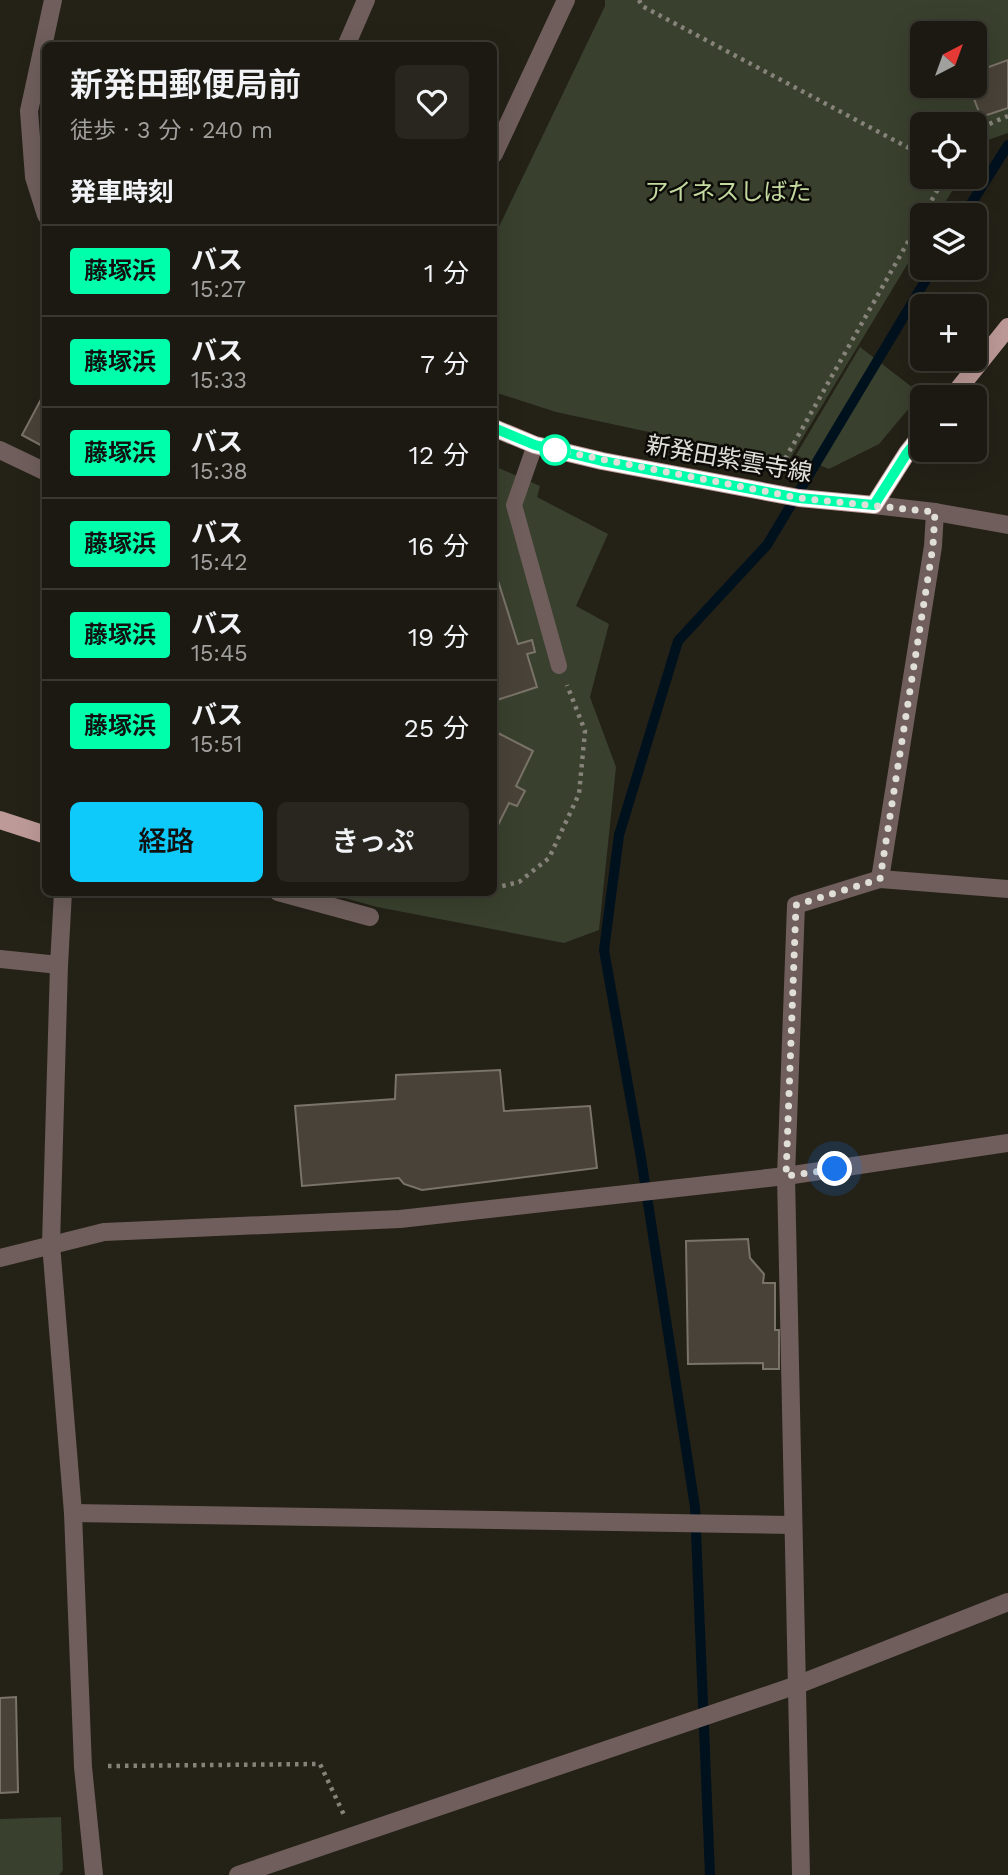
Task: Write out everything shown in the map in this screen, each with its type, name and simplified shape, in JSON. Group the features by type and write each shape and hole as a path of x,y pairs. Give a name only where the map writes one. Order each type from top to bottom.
{"main road":[{"path":"962,385 1008,327"},
{"name":"新発田紫雲寺線","path":"497,429 535,445 602,461 799,498 874,505"},
{"path":"874,505 910,449"},
{"path":"0,820 42,834"}],"street":[{"path":"44,42 53,0"},
{"path":"348,42 366,0"},
{"path":"497,148 566,0"},
{"path":"42,51 29,111 34,177 42,202"},
{"path":"0,450 42,470"},
{"path":"874,505 1008,525"},
{"path":"880,879 933,546 935,512"},
{"path":"801,1875 791,1525 786,1176 796,905 880,879 1008,889"},
{"path":"63,896 51,1244 72,1513 83,1767 94,1875"},
{"path":"293,896 370,917"},
{"path":"0,959 59,965"},
{"path":"0,1258 104,1232 400,1219 786,1176 1008,1143"},
{"path":"72,1513 791,1525"},
{"path":"238,1875 797,1685 1008,1602"}],"lane":[{"path":"535,445 514,505 559,666"}],"path":[{"path":"639,0 642,6 910,149"},
{"path":"987,125 1008,116"},
{"path":"781,466 910,239"},
{"path":"497,887 519,882 549,858 579,794 585,731 559,666"},
{"path":"83,1767 320,1764 354,1836"}],"green space":[{"name":"アイネスしばた","path":"605,0 1008,0 1008,133 987,140 987,112 910,112 910,189 953,189 945,203 910,203 910,260 788,462 556,412 497,393 497,231 605,6"},
{"path":"860,347 910,386 910,407 879,444 829,469 796,455"},
{"path":"497,467 540,486 537,497 608,534 576,606 609,624 590,697 616,767 599,930 564,943 377,907 338,896 497,896"},
{"path":"61,1817 63,1870 59,1875 0,1875 0,1819"}],"building":[{"path":"1008,60 1008,108 987,115 987,112 979,112 974,98 987,98 987,68"},
{"path":"42,398 42,446 22,435"},
{"path":"497,578 518,644 532,640 535,652 527,654 537,687 497,700"},
{"path":"497,733 533,751 516,786 525,791 517,806 509,803 497,827"},
{"path":"500,1070 504,1111 590,1106 597,1168 422,1190 404,1184 399,1178 302,1186 295,1106 395,1099 396,1075"},
{"path":"748,1239 750,1258 764,1274 763,1283 775,1283 775,1330 779,1330 779,1369 763,1369 763,1363 688,1364 686,1241"},
{"path":"16,1697 18,1792 0,1793 0,1698"}],"waterway":[{"path":"972,203 1008,145"},
{"path":"710,1875 695,1507 641,1158 604,950 619,835 678,641 767,545 926,280"}],"bus line":[{"name":"藤塚浜","path":"497,429 535,445 602,461 799,498 874,505 910,449"}],"route":[{"path":"555,450 799,498 935,512 933,546 880,879 796,905 786,1176 835,1169"}]}
